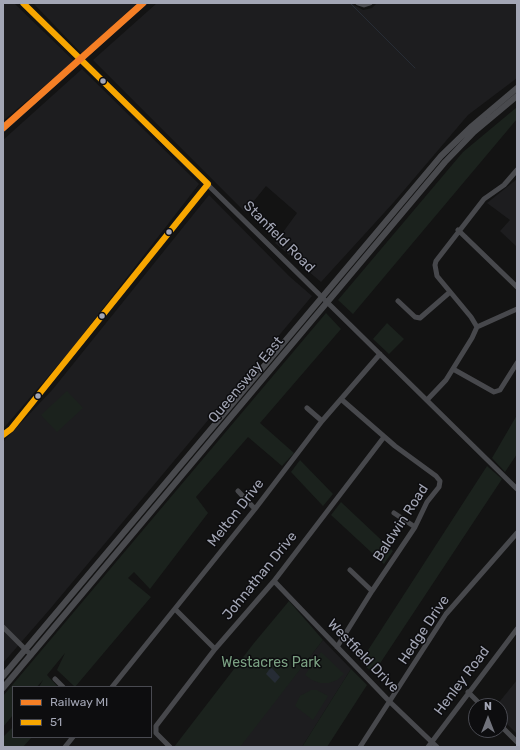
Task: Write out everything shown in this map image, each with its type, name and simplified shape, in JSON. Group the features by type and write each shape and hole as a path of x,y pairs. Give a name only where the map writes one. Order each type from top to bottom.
{"main road":[{"name":"Queensway East","path":"3,688 325,300 449,147 517,88"},
{"name":"Queensway East","path":"3,676 325,300 456,150 517,96"}],"street":[{"name":"Stanfield Road","path":"23,3 517,489"},
{"path":"358,3 364,5 370,3"},
{"path":"477,327 437,276 435,265 437,257 484,199 504,185 517,170"},
{"path":"3,435 11,429 208,184"},
{"path":"458,230 517,287"},
{"path":"398,301 415,317 420,318 450,292"},
{"path":"427,400 453,369 477,327 517,309"},
{"name":"Melton Drive","path":"113,686 255,509 322,421 380,354"},
{"path":"453,369 494,392 500,390 517,363"},
{"name":"Baldwin Road","path":"337,646 372,590 415,527 427,502 439,487 440,481 436,476 410,459 341,399"},
{"path":"307,408 322,421"},
{"name":"Johnathan Drive","path":"170,747 156,733 156,726 215,649 274,581 384,437"},
{"path":"238,491 255,509"},
{"path":"394,513 415,527"},
{"name":"Hedge Drive","path":"360,747 446,614 517,533"},
{"path":"350,570 372,590"},
{"name":"Westfield Drive","path":"274,581 390,702 437,747"},
{"path":"175,609 215,649"},
{"path":"3,627 31,655"},
{"name":"Henley Road","path":"428,747 517,629"},
{"path":"55,679 62,686"},
{"path":"468,692 474,698"},
{"path":"508,732 517,742"},
{"path":"65,747 72,738"}],"shaded area":[{"path":"3,3 14,3 74,61 3,121"},
{"path":"33,3 137,3 82,54"},
{"path":"157,3 351,3 363,10 372,8 377,3 517,3 517,78 468,115 394,202 321,282 275,243 297,213 266,186 245,212 93,60"},
{"path":"82,69 199,184 70,351 3,429 3,140"},
{"path":"517,179 517,247 500,231 510,220 487,203"},
{"path":"209,195 289,276 312,296 3,663 3,442 53,389"},
{"path":"323,640 351,669 302,747 238,747"},
{"path":"271,667 280,677 275,683 266,674"},
{"path":"517,680 517,734 508,725 508,698 502,698"}],"green space":[{"path":"517,107 517,119 353,314 338,300 463,152"},
{"path":"326,313 341,329 260,423 294,453 282,466 248,437 196,497 208,513 150,589 134,572 128,578 151,597 76,686 74,686 57,670 65,653 47,675 57,686 40,686 43,680 38,686 12,686 12,716 3,727 3,696"},
{"path":"387,323 404,339 389,354 373,339"},
{"path":"67,391 83,408 57,432 41,415"},
{"path":"517,415 517,454 505,472 492,458"},
{"path":"300,460 333,494 323,506 291,472"},
{"path":"487,466 502,479 373,674 361,661"},
{"path":"341,502 393,551 384,564 331,515"},
{"name":"Westacres Park","path":"289,601 323,640 240,747 174,747 254,643"},
{"path":"321,652 344,674 337,680 329,683 320,683 305,675"},
{"path":"351,669 367,685 327,747 302,747"},
{"path":"311,690 317,690 328,696 313,720 295,706 300,696"},
{"path":"12,728 12,738 31,738 23,747 3,747 3,737"}],"waterway":[{"path":"350,3 415,68"}],"railway":[{"path":"3,131 146,3"}],"rail line":[{"name":"MI","path":"3,128 143,3"}],"transit line":[{"name":"51","path":"3,435 11,429 208,184 23,3"}]}
